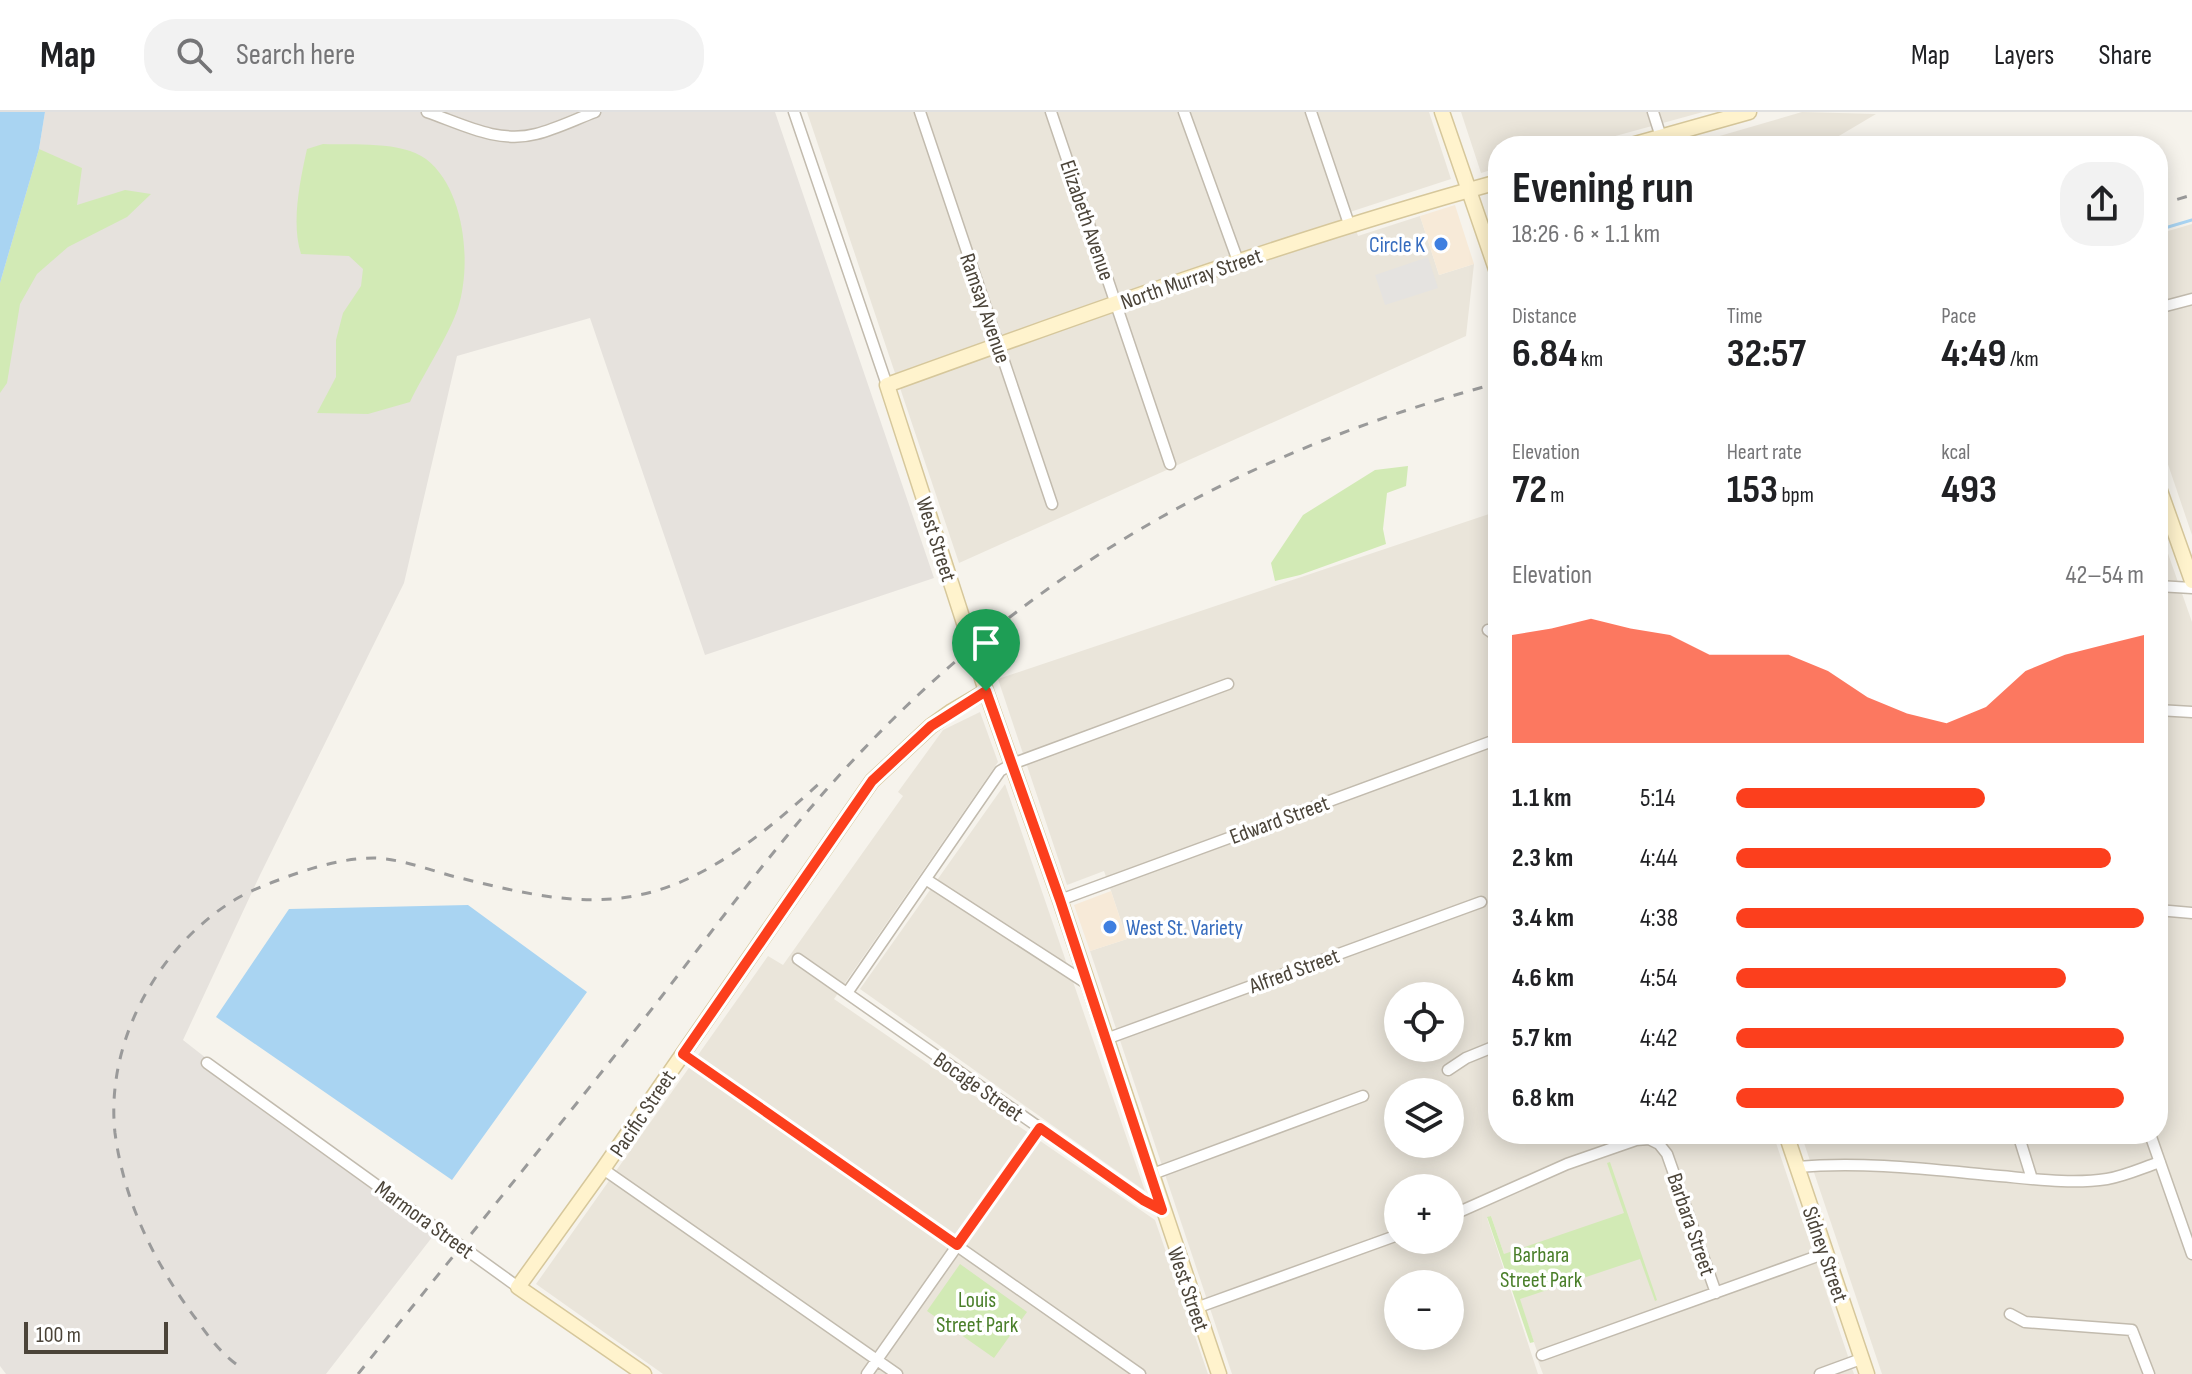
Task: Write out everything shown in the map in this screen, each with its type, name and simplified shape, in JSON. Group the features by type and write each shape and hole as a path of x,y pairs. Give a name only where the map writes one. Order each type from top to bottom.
{"street":[{"path":"427,112 488,134 512,137 536,134 595,112"},
{"name":"West Street","path":"794,112 986,691 1060,900 1219,1374"},
{"name":"Ramsay Avenue","path":"920,112 1052,504"},
{"name":"Elizabeth Avenue","path":"1051,112 1170,464"},
{"path":"1184,112 1238,261"},
{"path":"1311,112 1349,224"},
{"path":"1442,112 1488,244"},
{"path":"1653,112 1661,136"},
{"path":"1665,136 1749,112"},
{"name":"North Murray Street","path":"887,385 1238,261 1349,224 1488,184"},
{"path":"2168,305 2192,299"},
{"path":"2168,513 2192,581"},
{"path":"2168,587 2192,588"},
{"path":"847,993 1000,771 1228,684"},
{"name":"Pacific Street","path":"518,1287 872,781 931,726 986,691"},
{"path":"2168,711 2192,712"},
{"name":"Edward Street","path":"1060,900 1488,743"},
{"path":"927,880 1086,983"},
{"name":"Alfred Street","path":"1106,1039 1481,902"},
{"path":"2168,911 2192,913"},
{"name":"Bocage Street","path":"798,959 1143,1200 1162,1210"},
{"path":"1448,1070 1488,1049"},
{"path":"683,1054 1140,1374"},
{"name":"Marmora Street","path":"207,1063 644,1374"},
{"path":"1150,1175 1363,1096"},
{"path":"867,1374 1040,1128"},
{"name":"Barbara Street","path":"1464,1210 1567,1164 1624,1144"},
{"name":"Barbara Street","path":"1659,1144 1667,1154 1716,1293"},
{"name":"Sidney Street","path":"1789,1144 1867,1374"},
{"path":"2021,1144 2032,1179"},
{"path":"2154,1144 2191,1249"},
{"path":"1797,1167 1958,1172 2032,1179 2106,1179 2160,1162"},
{"path":"603,1169 897,1374"},
{"path":"1196,1308 1384,1240"},
{"path":"1542,1355 1826,1253"},
{"path":"2010,1314 2025,1322 2132,1330 2149,1374"},
{"path":"1820,1374 1861,1359"}],"shaded area":[{"path":"45,112 775,112 934,578 705,655 590,318 457,356 404,583 260,875 183,1040 433,1236 326,1374 6,1374 0,1366 0,283 39,149"},
{"path":"807,112 1429,112 1451,179 1350,212 1358,236 1420,216 1439,275 1474,264 1466,336 959,563"},
{"path":"1461,112 1703,112 1615,136 1488,136 1488,171 1481,173"},
{"path":"1802,112 1876,114 1839,136 1719,136"},
{"path":"1455,205 1474,264 1439,275 1420,216"},
{"path":"2192,224 2192,535 2168,464 2168,231"},
{"path":"1428,257 1438,288 1385,305 1375,275"},
{"path":"1488,514 1488,1144 1776,1144 1854,1374 1543,1374 1491,1216 1487,1218 1538,1374 1232,1374 1090,951 1127,939 1104,871 1067,885 998,679"},
{"path":"2168,554 2192,622 2192,1374 1882,1374 1804,1144 2168,1144"},
{"path":"980,712 998,762 834,999 1155,1220 1208,1374 663,1374 536,1284 768,956 783,965 903,796 898,792 943,730"},
{"path":"1005,784 1145,1191 860,989"},
{"path":"1111,891 1127,939 1090,951 1074,905"}],"green space":[{"path":"323,144 391,147 416,153 426,159 439,172 449,189 462,228 462,290 449,330 410,402 368,414 317,413 336,377 336,340 343,313 361,286 363,269 349,256 301,254 297,216 304,161 307,149"},
{"path":"39,149 82,168 77,205 125,190 151,194 127,217 68,247 37,274 20,304 7,383 0,393 0,283"},
{"path":"1408,466 1406,486 1387,493 1383,529 1386,544 1275,581 1271,563 1303,515 1375,470"},
{"name":"Barbara Street Park","path":"1610,1162 1657,1300 1640,1259 1520,1299 1534,1342 1530,1343 1487,1217 1491,1216 1504,1254 1624,1213 1607,1163"},
{"name":"Louis Street Park","path":"960,1264 1027,1312 994,1358 927,1311"}],"water":[{"path":"0,112 45,112 39,149 0,283"},
{"path":"468,905 587,992 452,1180 216,1017 289,909"}],"waterway":[{"path":"2168,227 2192,220"}],"railway":[{"path":"2168,202 2192,195"},
{"path":"358,1374 795,826 914,698 987,635 1063,578 1143,528 1226,483 1313,445 1404,411 1488,386"},
{"path":"236,1364 205,1331 155,1254 134,1208 119,1159 115,1133 114,1099 128,1031 142,1000 183,943 208,919 249,892 302,872 353,859 395,860 544,896 589,900 634,896 661,889 712,867 758,835 822,781"}],"place":[{"name":"Circle K","path":"1441,244"},
{"name":"West St. Variety","path":"1110,927"}],"route":[{"path":"986,691 1060,900 1162,1210 1040,1128 957,1245 683,1054 872,781 931,726 986,691"}]}
